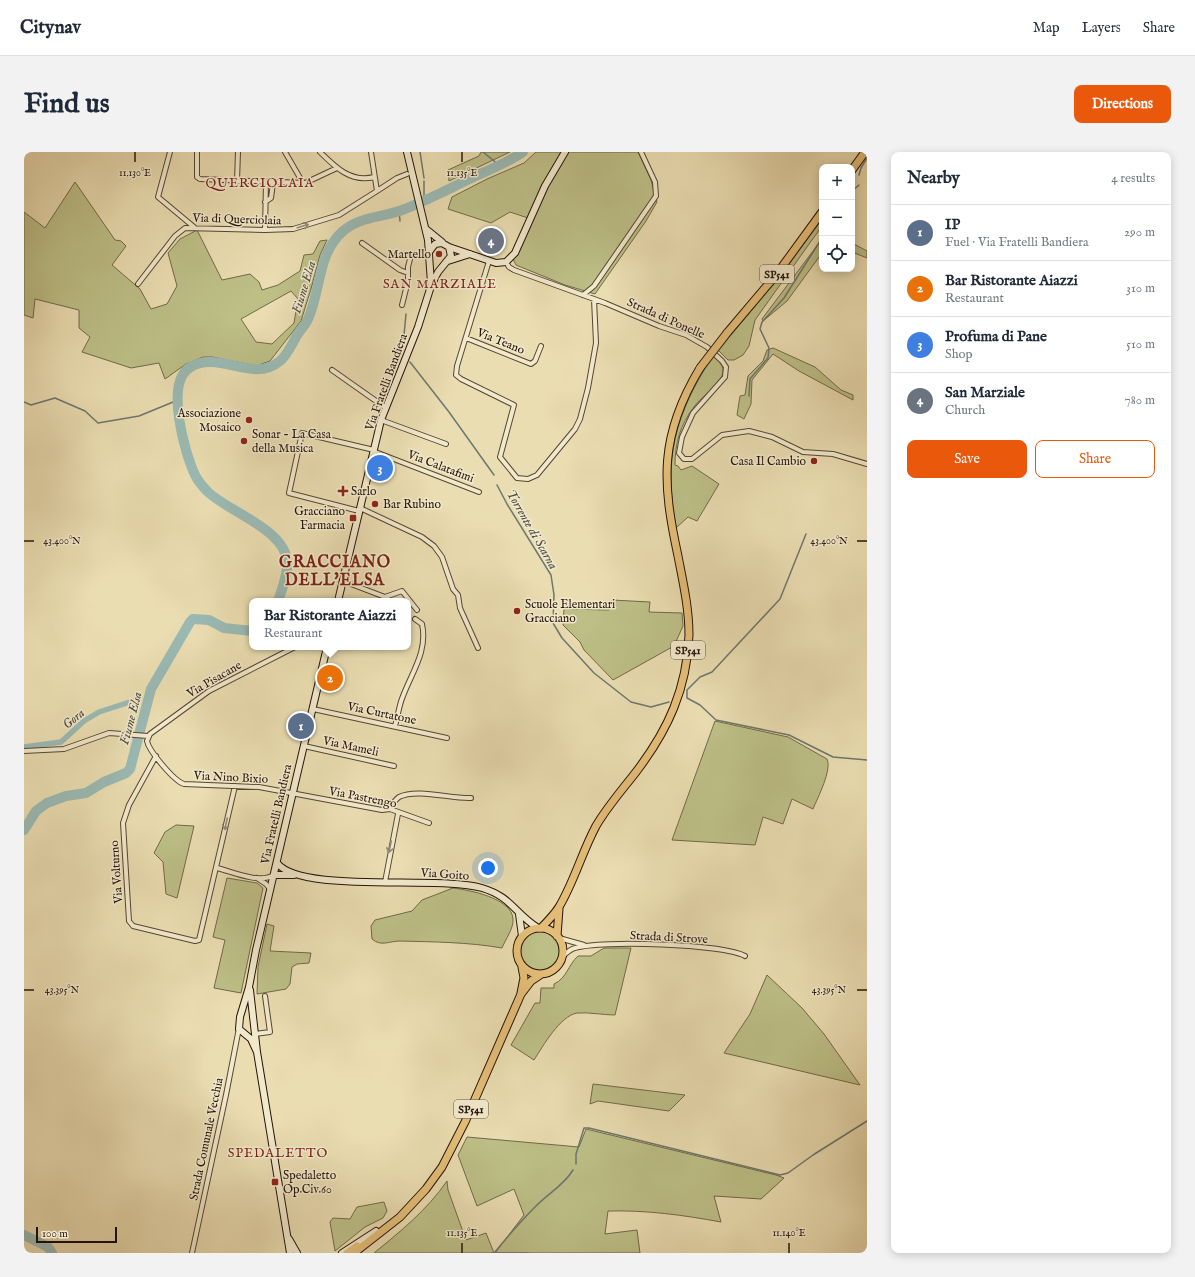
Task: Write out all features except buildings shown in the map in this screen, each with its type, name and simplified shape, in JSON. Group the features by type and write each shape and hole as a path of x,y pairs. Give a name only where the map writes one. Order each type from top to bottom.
{"main road":[{"name":"Via Fratelli Bandiera","path":"407,152 430,255 431,286"},
{"path":"425,228 434,237 447,245 498,264 506,262 516,251 541,193 565,152"},
{"path":"855,166 865,152"},
{"name":"SP541","path":"354,1253 394,1222 404,1212 426,1189 451,1152 521,994 524,978 522,967 517,955 518,942 522,936 531,930 539,928 560,906 596,826 661,737 672,716 680,693 688,649 688,621 684,585 668,505 667,467 670,440 687,390 700,368 727,333 772,280 819,216"},
{"path":"447,245 435,244 430,255 438,264 446,263 470,254"},
{"name":"Via Fratelli Bandiera","path":"339,598 381,420 420,321 431,286 451,253 447,245"},
{"name":"Via Fratelli Bandiera","path":"256,1052 251,1039 239,1028 241,1013 249,987 270,890 326,650"},
{"name":"Via Goito","path":"277,863 284,869 299,875 321,880 454,884 480,888 505,898 518,913 539,928"},
{"name":"Via Goito","path":"274,874 299,875"},
{"name":"SP541","path":"521,994 533,980 540,975 548,974 555,970 563,956 562,945 558,937 560,906"},
{"path":"518,913 522,936"},
{"path":"539,928 553,932 558,937"},
{"path":"522,967 527,971 540,975"},
{"name":"Via Fratelli Bandiera","path":"249,987 256,1052 290,1253"},
{"path":"241,1013 252,1013"},
{"path":"244,1033 255,1032"},
{"name":"SP541","path":"347,1253 404,1212"},
{"path":"342,1253 376,1231"},
{"name":"Via Fratelli Bandiera","path":"287,1234 297,1253"}],"street":[{"path":"170,152 158,197 194,227"},
{"path":"198,152 198,178 273,183 303,183 313,181 337,168"},
{"path":"237,181 238,152"},
{"path":"285,152 303,183"},
{"path":"320,152 337,168 356,178 374,177"},
{"path":"371,152 377,191"},
{"path":"583,295 594,286 656,196 656,182 642,152"},
{"name":"Via di Querciolaia","path":"138,284 178,233 185,228 194,227 265,230 293,229 332,217 363,201 397,178 407,174"},
{"path":"265,230 266,182"},
{"path":"265,202 271,198 273,183"},
{"path":"362,243 400,270 408,273"},
{"path":"402,305 408,281 412,254 430,255"},
{"name":"Via Teano","path":"489,261 457,366 457,376 514,405 500,457 517,478 525,479 536,476 575,429 580,419 588,388 596,343 594,299"},
{"name":"Strada di Ponelle","path":"506,262 509,267 514,270 691,337 707,347 725,364 726,372 724,379 697,408 687,424 679,447 679,454 682,459 692,459 716,439 725,434 750,431 772,437 803,452 833,454 867,464"},
{"name":"Via Teano","path":"466,338 531,364 542,346"},
{"path":"332,370 386,408"},
{"path":"381,420 446,444"},
{"name":"Via Calatafimi","path":"360,510 289,493 302,433 374,450 479,492"},
{"path":"360,510 426,539 434,546 442,557 452,587 458,595 460,608 478,648"},
{"path":"342,581 384,597 402,591 408,598"},
{"path":"411,602 417,610"},
{"path":"395,726 402,697 418,662 423,642 422,624 415,619"},
{"name":"Via Pisacane","path":"148,736 209,691 288,650"},
{"name":"Via Curtatone","path":"313,709 447,738"},
{"path":"24,751 64,749 106,734 148,736"},
{"name":"Via Nino Bixio","path":"148,736 147,743 156,756 176,780 182,783 255,786 293,793"},
{"name":"Via Mameli","path":"304,746 394,766"},
{"name":"Via Volturno","path":"156,756 129,805 123,823 129,922 135,927 199,940 216,868"},
{"path":"235,786 216,868 257,878 268,878 274,874"},
{"name":"Via Pastrengo","path":"293,793 382,810 390,809 398,814 429,823"},
{"path":"390,809 397,799 407,795 434,794 471,798"},
{"path":"385,882 398,814"},
{"path":"257,878 264,882 270,890"},
{"name":"Strada di Strove","path":"558,937 572,943 590,946 691,947 726,950 745,956"},
{"name":"Strada di Strove","path":"563,956 573,949 590,946"},
{"path":"255,1032 270,1032 265,996"},
{"name":"Strada Comunale Vecchia","path":"192,1253 239,1028"}],"green space":[{"path":"481,152 510,152 449,181 448,170 479,156"},
{"path":"536,152 638,152 651,180 657,202 646,221 595,294 565,285 516,265 513,259 528,218 510,212 491,223 448,209 452,197 487,179 524,163"},
{"path":"75,182 115,240 121,241 126,246 112,265 140,289 151,309 167,304 177,286 168,253 180,239 197,230 222,280 250,274 259,282 262,290 278,285 300,271 304,255 313,254 320,241 327,240 320,255 301,321 270,361 256,366 213,357 203,357 186,364 165,379 159,363 131,368 82,352 90,337 79,328 79,310 35,299 33,318 24,315 24,212 45,228","holes":["291,291 298,299 294,323 272,344 256,342 241,319"]},
{"path":"819,223 819,230 755,320 749,346 743,355 734,360 728,360 718,350 778,279"},
{"path":"819,243 819,257 787,301 763,321 762,319"},
{"path":"855,245 867,251 867,258 855,253"},
{"path":"773,348 815,367 841,390 853,395 853,400 799,371 773,354 752,380 751,404 744,419 737,415 740,396 745,395 748,376 763,361 767,350"},
{"path":"713,356 720,363 723,369 722,376 715,386 697,403 685,421 677,442 675,465 681,470 692,466 719,484 697,521 688,517 676,528 672,503 671,480 675,438 689,398"},
{"path":"612,600 650,602 649,612 682,613 683,626 674,646 613,680 584,650 580,642 563,625 564,609 609,610"},
{"path":"715,721 788,737 827,759 828,770 813,809 792,799 783,824 763,817 755,845 672,840"},
{"path":"176,825 194,826 177,898 166,894 163,862 154,853 165,832"},
{"path":"227,878 257,883 263,888 241,993 214,988 225,940 213,937"},
{"path":"453,888 489,896 498,900 511,912 513,923 502,948 438,942 400,941 379,943 372,939 371,926 375,920 412,911 422,900"},
{"path":"267,924 274,926 270,951 311,953 309,963 297,964 292,967 290,984 286,989 257,994 258,967"},
{"path":"540,931 554,937 560,951 554,965 540,971 526,965 520,951 526,937"},
{"path":"604,948 631,948 615,1015 577,1013 571,1015 558,1025 552,1032 534,1060 511,1045 535,1003 540,1003 541,988 554,988 554,984 565,975 578,956 591,956"},
{"path":"767,975 802,1008 824,1034 860,1085 724,1053 750,1014"},
{"path":"593,1084 685,1095 669,1111 598,1101 590,1104"},
{"path":"586,1129 784,1178 761,1199 714,1196 721,1222 693,1217 636,1211 608,1211 605,1234 637,1230 640,1253 495,1253 524,1215 514,1189 477,1206 458,1155 467,1137 579,1147"},
{"path":"447,1181 448,1190 466,1240 486,1233 494,1253 374,1253 422,1211"},
{"path":"384,1202 387,1211 383,1218 365,1227 335,1251 330,1222 333,1218 350,1219 357,1207"}],"waterway":[{"name":"Gora","path":"420,152 424,178"},
{"path":"483,152 499,165"},
{"name":"Fiume Elsa","path":"279,598 287,572 287,562 284,551 277,540 255,522 208,492 195,475 186,452 179,420 178,389 182,376 189,368 200,363 212,362 258,369 270,367 280,361 287,353 308,319 328,251 342,232 363,220 394,213 421,202 501,165 523,152"},
{"path":"859,175 867,158"},
{"name":"Gora","path":"424,181 424,202"},
{"path":"855,188 859,185"},
{"name":"Torrente di Scarna","path":"399,211 400,221"},
{"path":"749,396 750,379 768,358 769,348 760,329 762,322 784,298 819,243"},
{"name":"Torrente di Scarna","path":"403,345 406,314"},
{"name":"Torrente di Scarna","path":"410,362 449,412 494,475"},
{"path":"24,402 31,405 55,398 85,411 98,423 139,416 178,400"},
{"name":"Torrente di Scarna","path":"497,485 507,504 551,575 554,595 553,623 562,638 594,673 631,702 651,707 669,702"},
{"path":"806,534 780,599 712,672 700,677 687,690 687,698 700,705 716,720 789,735 833,757 867,760"},
{"name":"Fiume Elsa","path":"24,830 36,811 47,803 66,796 86,793 104,782 126,773 130,769 151,689 193,619 209,620 224,628 249,631"},
{"name":"Gora","path":"24,747 61,742 84,721 99,712 136,700"},
{"path":"576,1164 576,1154 584,1128 589,1128 780,1175 788,1173 813,1155 867,1121"},
{"path":"495,1252 541,1201 561,1185 573,1170"},
{"name":"Fiume Elsa","path":"24,1235 48,1247 52,1253"},
{"path":"492,1253 528,1253"}],"place":[{"name":"San Marziale","path":"491,241"},
{"name":"Martello","path":"439,254"},
{"name":"Associazione Mosaico","path":"249,420"},
{"name":"Sonar - La Casa della Musica","path":"244,441"},
{"name":"Casa Il Cambio","path":"814,461"},
{"name":"Profuma di Pane","path":"380,468"},
{"name":"Sarlo","path":"343,491"},
{"name":"Bar Rubino","path":"375,504"},
{"name":"Gracciano Farmacia","path":"353,518"},
{"name":"Scuole Elementari Gracciano","path":"517,611"},
{"name":"Bar Ristorante Aiazzi","path":"330,678"},
{"name":"IP","path":"301,726"},
{"name":"Spedaletto Op.Civ.60","path":"275,1182"}],"district":[{"name":"QUERCIOLAIA","path":"260,182"},
{"name":"SAN MARZIALE","path":"440,283"},
{"name":"GRACCIANO DELL'ELSA","path":"335,570"},
{"name":"SPEDALETTO","path":"278,1152"}]}
